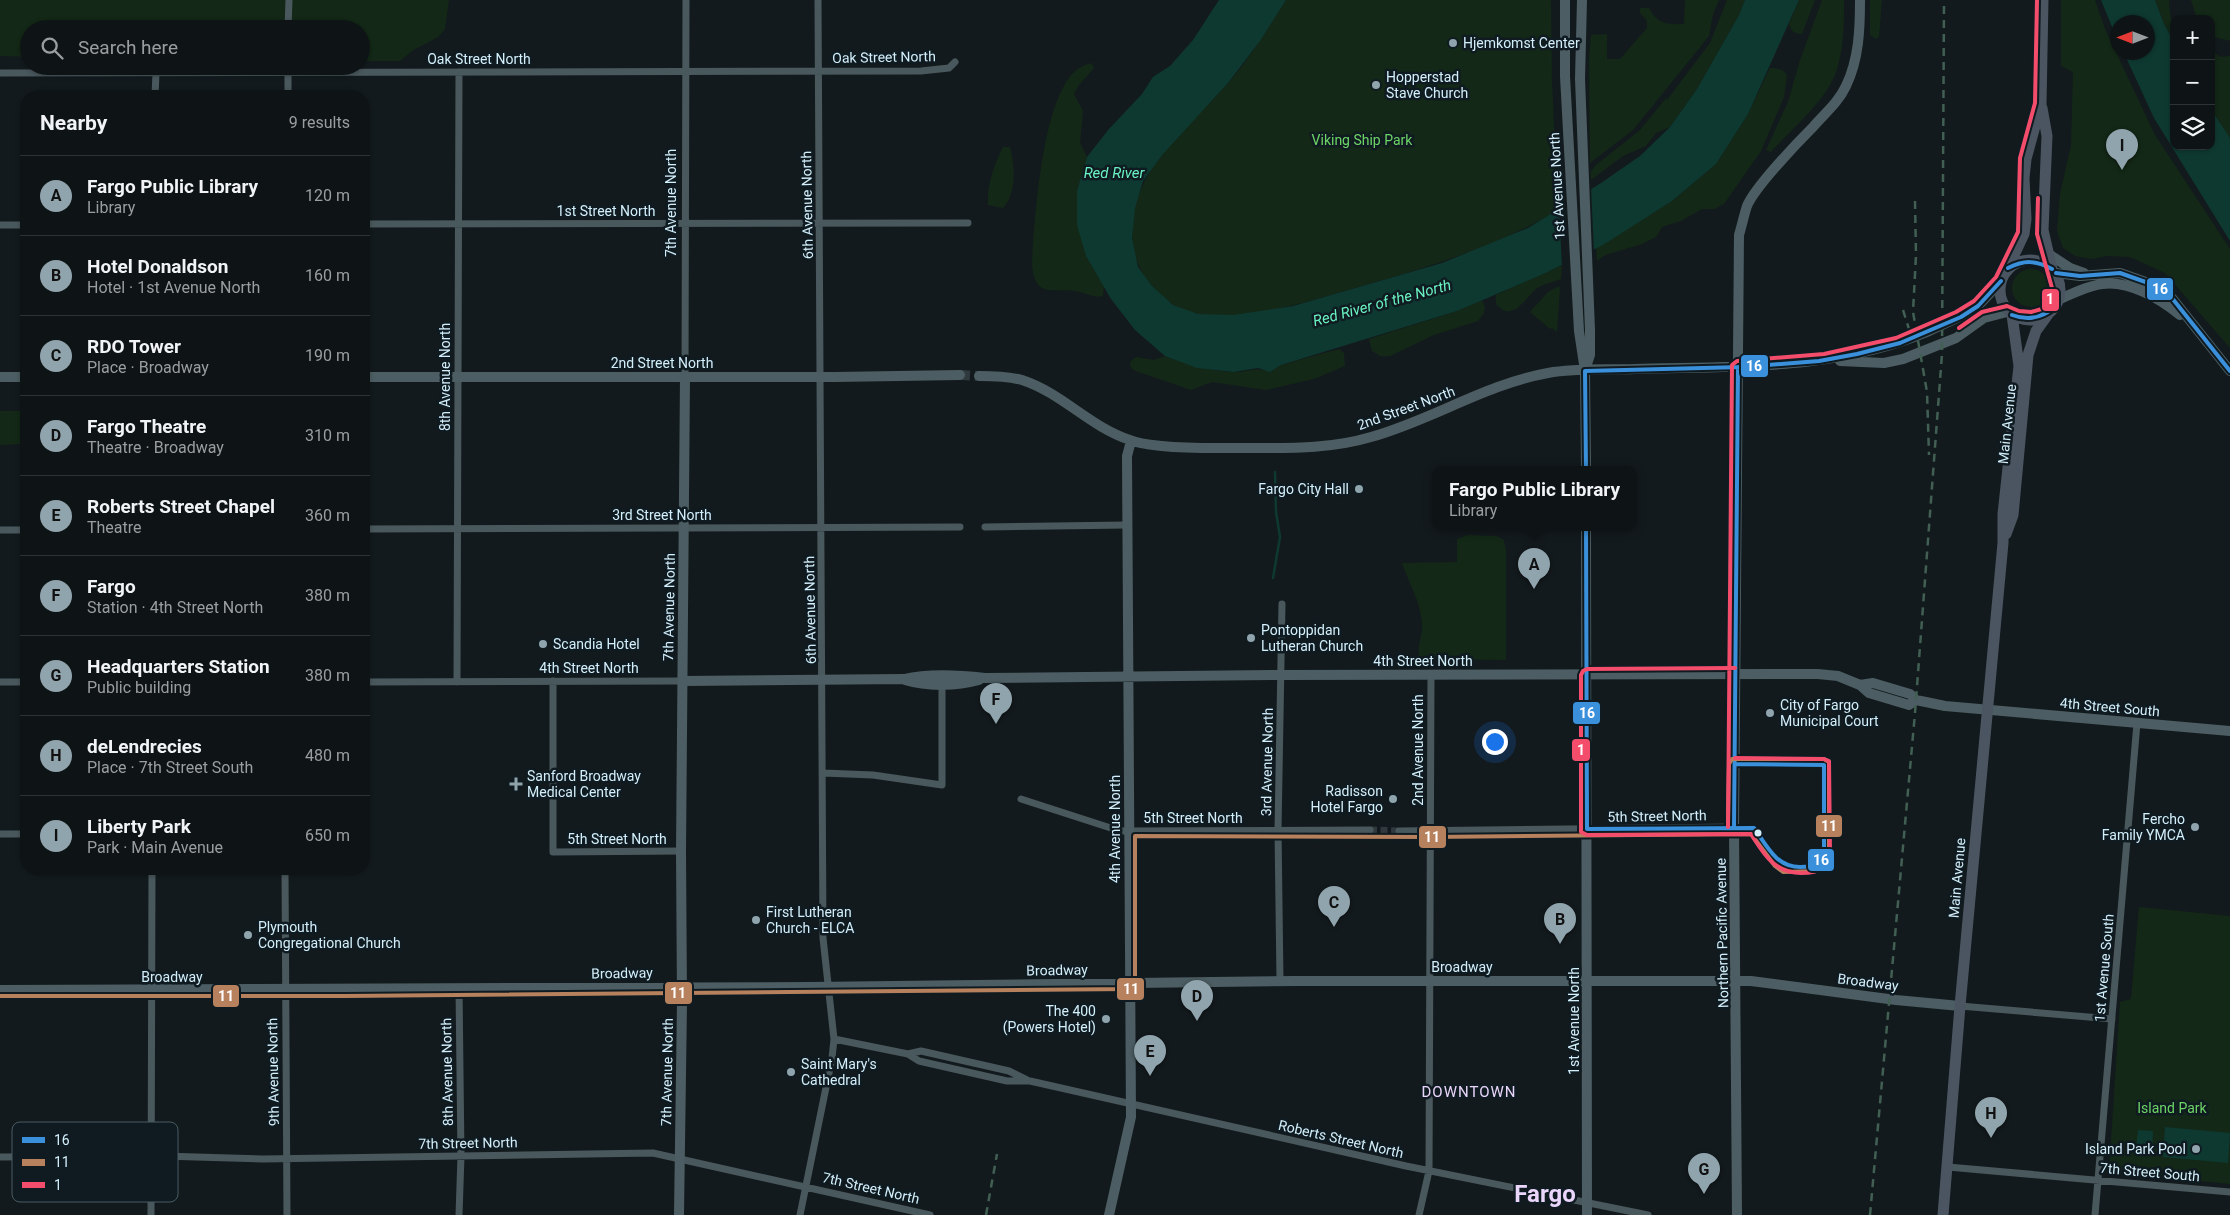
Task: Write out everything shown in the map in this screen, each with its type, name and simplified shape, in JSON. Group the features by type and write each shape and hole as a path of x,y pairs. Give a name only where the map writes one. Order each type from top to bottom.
{"main road":[{"path":"2041,104 2026,159 2024,178 2026,219 2024,234 2002,281 2002,303 2010,313 2025,319 2036,318 2049,313 2058,300 2060,289 2047,253 2042,218 2047,136 2041,104 2043,0"},
{"path":"2008,268 2026,260 2044,264 2054,271"},
{"name":"Main Avenue","path":"1943,1215 1960,1006 2003,543 2003,514 2019,366 2010,313"},
{"name":"Main Avenue","path":"2003,543 2013,515 2028,354 2036,331 2049,313"}],"street":[{"path":"288,20 289,0"},
{"name":"7th Avenue North","path":"679,1215 682,986 681,851 686,0"},
{"name":"6th Avenue North","path":"800,1215 834,1039 823,938 818,0"},
{"name":"1st Avenue North","path":"1565,0 1565,76 1579,331 1585,371 1586,466"},
{"name":"1st Avenue North","path":"1582,0 1580,79 1590,330 1590,355 1585,371"},
{"name":"Northern Pacific Avenue","path":"1737,1215 1734,827 1739,235 1748,204 1765,181 1813,126 1833,108 1846,85 1856,50 1860,0"},
{"name":"Oak Street North","path":"370,71 921,71 949,68 955,62"},
{"name":"8th Avenue North","path":"457,682 459,72"},
{"name":"Oak Street North","path":"0,73 20,73"},
{"path":"156,75 156,90"},
{"path":"288,75 288,90"},
{"name":"1st Street North","path":"370,224 968,222"},
{"path":"0,225 20,225"},
{"path":"2047,253 2070,268 2097,275"},
{"path":"2054,271 2080,276 2120,273 2154,284 2172,298 2230,371"},
{"name":"2nd Street North","path":"1825,360 1898,344 1959,318 1978,306 2002,281"},
{"path":"2058,300 2102,284 2127,285 2168,306 2194,327"},
{"name":"2nd Street North","path":"979,376 1020,380 1036,386 1055,396 1094,422 1131,441 1162,446 1199,448 1323,447 1371,437 1476,397 1500,385 1547,373 1738,366 1825,360 1884,363 1903,358 1956,338 1984,318 2010,313"},
{"name":"2nd Street North","path":"370,377 685,376 820,378 960,375"},
{"path":"0,377 20,377"},
{"name":"4th Avenue North","path":"1109,1215 1129,1125 1131,1103 1128,983 1126,525 1127,456 1131,441"},
{"path":"985,527 1126,525"},
{"name":"3rd Street North","path":"370,529 960,526"},
{"path":"0,530 20,530"},
{"name":"1st Avenue North","path":"1586,531 1587,1215"},
{"name":"3rd Avenue North","path":"1280,981 1278,830 1282,604"},
{"name":"4th Street North","path":"370,682 823,680 904,679 925,676 985,678 1280,675 1818,674 1838,676 1860,685 1873,683 1910,694 1916,700 1946,706 1988,710"},
{"name":"2nd Avenue North","path":"1419,1215 1429,1171 1431,675"},
{"name":"4th Street North","path":"904,679 918,684 966,684 985,678"},
{"path":"0,682 20,682"},
{"name":"5th Street North","path":"554,682 553,852 681,851"},
{"path":"823,773 873,775 942,785 942,684"},
{"name":"4th Street South","path":"1988,710 2230,731"},
{"name":"1st Avenue South","path":"2095,1215 2137,723"},
{"name":"5th Street North","path":"1021,799 1114,829 1370,830"},
{"name":"5th Street North","path":"1399,831 1734,827"},
{"path":"0,834 20,834"},
{"path":"150,1122 152,875"},
{"name":"9th Avenue North","path":"285,875 284,990 287,1215"},
{"name":"Broadway","path":"0,990 152,991 1430,980 1757,981 1896,1000 2112,1019"},
{"name":"8th Avenue North","path":"459,988 459,1215"},
{"name":"Roberts Street North","path":"834,1039 908,1054 919,1061 1007,1081 1030,1081"},
{"name":"Roberts Street North","path":"908,1054 921,1051 1008,1071 1030,1081 1429,1171 1648,1215"},
{"name":"7th Street North","path":"178,1157 287,1158 653,1152 930,1215"},
{"name":"7th Street South","path":"1948,1167 2230,1192"},
{"path":"150,1202 150,1215"}],"green space":[{"path":"0,0 449,0 445,29 438,37 412,51 400,61 370,61 370,20 20,20 20,57 0,56"},
{"name":"Viking Ship Park","path":"1286,0 1551,0 1552,81 1558,210 1510,235 1459,256 1407,273 1277,309 1256,313 1216,316 1190,312 1168,301 1145,277 1137,261 1133,243 1132,224 1135,206 1142,188 1151,171 1174,140 1228,83 1244,63"},
{"path":"1685,0 1719,0 1713,14 1709,36 1633,130 1590,163 1589,59 1591,35 1607,34 1607,59 1620,59 1647,28 1647,21 1640,13 1640,8 1649,8 1659,20 1664,22 1684,24"},
{"path":"1727,0 1745,0 1739,15 1697,89 1670,127 1656,133 1646,146 1623,156 1591,180 1591,171 1596,165 1640,130 1666,98 1667,100 1710,43"},
{"path":"1799,0 1815,0 1802,34 1793,32 1789,24"},
{"path":"1822,0 1844,0 1844,26 1837,69 1826,92 1818,103 1771,152 1766,150 1788,102 1800,60"},
{"path":"1870,0 1882,0 1879,37 1876,39 1870,35"},
{"path":"2061,0 2095,0 2110,40 2110,60 2120,60 2155,135 2230,249 2230,348 2165,273 2130,257 2107,256 2091,259 2075,256 2063,248 2057,231 2060,194 2071,145 2073,72 2061,66"},
{"path":"2155,0 2169,0 2170,35"},
{"path":"2191,0 2230,0 2230,41 2215,37 2215,15 2196,15"},
{"path":"2215,53 2220,57 2230,56 2230,138 2215,115"},
{"path":"1092,63 1094,68 1079,85 1074,94 1083,111 1080,143 1087,157 1077,191 1086,256 1104,286 1103,296 1042,288 1037,284 1032,265 1038,190 1049,128 1057,101 1068,80 1081,67"},
{"path":"1770,68 1780,69 1787,75 1784,97 1761,151 1724,204 1714,209 1702,209 1681,221 1662,227 1656,237 1642,244 1605,255 1597,261 1596,248 1672,201 1716,164 1748,114"},
{"path":"1003,147 1010,147 1014,179 1011,195 1003,208 988,205 988,197 992,175"},
{"path":"1562,265 1561,279 1536,289 1513,311 1502,309 1496,304 1496,295"},
{"path":"2031,269 2044,275 2050,288 2044,301 2031,307 2018,301 2012,288 2018,275"},
{"path":"1560,287 1557,332 1552,328 1550,329 1530,312 1548,292"},
{"path":"1482,300 1485,307 1484,313 1478,321 1434,335 1390,356 1380,356 1372,351 1369,339 1457,311"},
{"path":"1339,349 1344,353 1345,366 1314,379 1266,390 1212,382 1191,390 1133,370 1130,366 1131,361 1136,357 1154,360 1165,356 1206,369 1238,372 1264,370 1270,372 1281,365"},
{"path":"0,411 20,411 20,444 0,445"},
{"path":"1468,535 1496,536 1504,540 1506,551 1506,660 1423,659 1419,656 1422,628 1421,616 1402,563 1457,562 1457,539"},
{"name":"Island Park","path":"2139,907 2230,916 2230,1184 2109,1172 2120,1002 2131,999"}],"water":[{"name":"Red River","path":"1219,0 1286,0 1260,41 1228,83 1163,154 1143,181 1135,208 1132,238 1138,267 1152,286 1173,305 1198,314 1233,315 1293,306 1442,263 1528,228 1601,183 1640,156 1670,127 1697,89 1739,15 1745,0 1799,0 1748,114 1716,164 1672,201 1603,245 1541,275 1457,311 1281,365 1270,372 1258,368 1234,372 1197,368 1165,356 1135,330 1111,299 1086,256 1077,225 1077,191 1087,157 1109,129 1142,94 1153,77 1170,66 1193,40"},
{"path":"2101,0 2155,0 2170,35 2170,144 2154,118 2127,60 2155,60 2155,15 2110,15 2110,22"},
{"path":"2215,115 2230,138 2230,241 2174,150 2215,150"},
{"name":"Island Park Pool","path":"2165,1127 2230,1133 2228,1163 2163,1157"},
{"path":"2138,1130 2153,1131 2152,1151 2136,1150"}],"pier":[{"path":"1591,187 1594,252 1562,268 1559,206"}],"waterway":[{"path":"1273,578 1280,537 1276,512 1275,472"}],"tunnel":[{"path":"960,375 979,376"},
{"path":"1370,830 1399,831"}],"railway":[{"path":"1870,1215 1915,713 1942,354 1944,0"},
{"path":"1915,201 1916,255 1913,312 1927,392 1929,455"},
{"path":"1903,310 1909,329"},
{"path":"986,1215 997,1154"}],"transit line":[{"name":"1","path":"1728,827 1732,365 1737,361 1824,354 1896,338 1956,312 1974,301 1996,277 2018,232 2020,158 2035,103 2037,0"},
{"name":"1","path":"1959,328 1982,312 2007,306 2019,311 2031,312 2045,308 2050,303 2052,288 2037,234 2038,198"},
{"name":"16","path":"2008,268 2030,262 2052,269"},
{"name":"16","path":"2056,273 2080,276 2120,273 2154,285 2172,298 2230,371"},
{"name":"16","path":"1586,466 1585,371 1742,367 1819,361 1857,354 1900,343 1961,317 1978,306 2001,281"},
{"name":"16","path":"2012,315 2024,318 2035,317 2045,314 2055,307"},
{"name":"16","path":"1734,827 1738,367"},
{"name":"16","path":"1586,531 1587,829 1754,828 1773,854 1785,863 1800,867 1820,863 1824,852 1824,765 1735,764"},
{"name":"1","path":"1735,668 1587,669 1583,671 1581,675 1581,832 1587,835 1751,834 1765,855 1784,870 1804,873 1823,868 1830,853 1829,761 1824,759 1735,758"},
{"name":"11","path":"0,996 345,996 1130,989 1134,987 1135,983 1135,836 1430,837 1751,834 1775,866 1783,872 1817,871 1829,859 1829,762 1824,759 1732,759 1729,764 1728,822"}],"place":[{"name":"Hjemkomst Center","path":"1453,43"},
{"name":"Hopperstad Stave Church","path":"1376,85"},
{"name":"Liberty Park","path":"2122,170"},
{"name":"Fargo City Hall","path":"1359,489"},
{"name":"Fargo Public Library","path":"1534,589"},
{"name":"Pontoppidan Lutheran Church","path":"1251,638"},
{"name":"Scandia Hotel","path":"543,644"},
{"name":"City of Fargo Municipal Court","path":"1770,713"},
{"name":"Fargo","path":"996,724"},
{"name":"Sanford Broadway Medical Center","path":"516,784"},
{"name":"Radisson Hotel Fargo","path":"1393,799"},
{"name":"Fercho Family YMCA","path":"2195,827"},
{"name":"First Lutheran Church - ELCA","path":"756,920"},
{"name":"RDO Tower","path":"1334,927"},
{"name":"Plymouth Congregational Church","path":"248,935"},
{"name":"Hotel Donaldson","path":"1560,944"},
{"name":"The 400 (Powers Hotel)","path":"1106,1019"},
{"name":"Fargo Theatre","path":"1197,1021"},
{"name":"Saint Mary's Cathedral","path":"791,1072"},
{"name":"Roberts Street Chapel","path":"1150,1076"},
{"name":"deLendrecies","path":"1991,1138"},
{"name":"Island Park Pool","path":"2196,1149"},
{"name":"Headquarters Station","path":"1704,1194"}],"district":[{"name":"DOWNTOWN","path":"1469,1092"},
{"name":"Fargo","path":"1545,1194"}],"water label":[{"name":"Red River of the North","path":"1382,303"}]}
